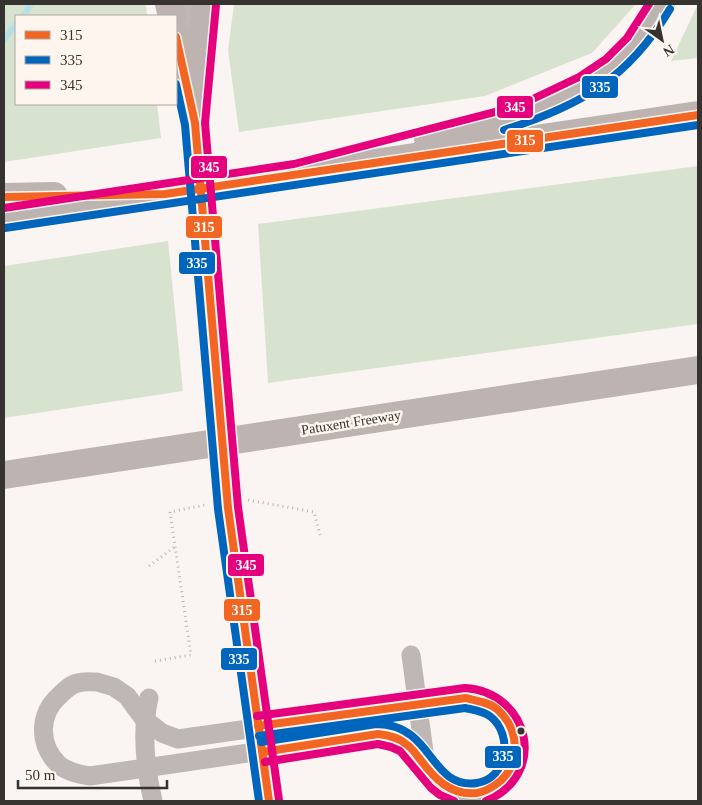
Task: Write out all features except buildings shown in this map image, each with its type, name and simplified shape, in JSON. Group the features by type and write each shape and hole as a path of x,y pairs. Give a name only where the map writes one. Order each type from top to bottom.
{"highway":[{"path":"194,123 206,4"},
{"path":"296,174 521,114 563,96 584,86 612,67 635,44 661,4"},
{"path":"178,46 194,123"},
{"path":"4,218 698,115"},
{"path":"4,197 165,194"},
{"name":"Patuxent Freeway","path":"4,475 698,370"}],"main road":[{"path":"194,123 228,508 269,801"}],"street":[{"path":"191,4 194,123"},
{"path":"411,655 426,770"},
{"path":"97,682 114,687 127,696 144,719 162,733 178,739 258,726 418,705 466,698 482,701 497,709 508,722 514,737 516,750 514,763 507,776 496,785 479,793 464,794 444,787 426,770 409,745 392,736 378,734 90,776 72,772 59,764 48,750 44,734 44,717 52,702 64,690 77,683 97,682"},
{"path":"149,698 144,719 146,768 153,801"}],"path":[{"path":"149,566 176,546"}],"green space":[{"path":"4,4 146,4 147,15 15,15 15,105 157,105 161,138 4,162"},
{"path":"234,4 636,4 592,53 485,96 239,132 228,50"},
{"path":"698,4 698,58 671,61"},
{"path":"698,166 698,324 268,383 258,224"},
{"path":"168,241 183,391 4,418 4,266"}],"waterway":[{"path":"24,15 31,4"},
{"path":"4,40 15,25"}],"transit line":[{"name":"345","path":"4,208 294,164 518,106 579,77 606,59 627,38 649,4"},
{"name":"345","path":"216,5 205,123 238,507 279,800"},
{"name":"335","path":"504,130 556,111 600,87 637,54 670,9"},
{"name":"315","path":"178,46 195,123 228,508 269,801"},
{"name":"335","path":"178,93 185,125 218,509 259,801"},
{"name":"315","path":"4,197 165,194 698,115"},
{"name":"335","path":"5,228 698,125"},
{"name":"345","path":"257,716 465,688 487,693 505,704 517,719 524,736 524,755 518,773 506,789 486,801"},
{"name":"315","path":"258,726 466,698 487,703 498,710 511,728 515,749 510,769 504,778 495,785 477,793 459,792 443,784 408,746 396,738 385,735 378,734 263,752"},
{"name":"335","path":"259,736 465,708 488,715 498,725 502,734 504,755 501,765 487,779 477,783 465,783 447,775 412,736 400,729 386,725 376,724 261,742"},
{"name":"345","path":"265,762 378,744 400,751 431,788 440,795 454,801"}]}
